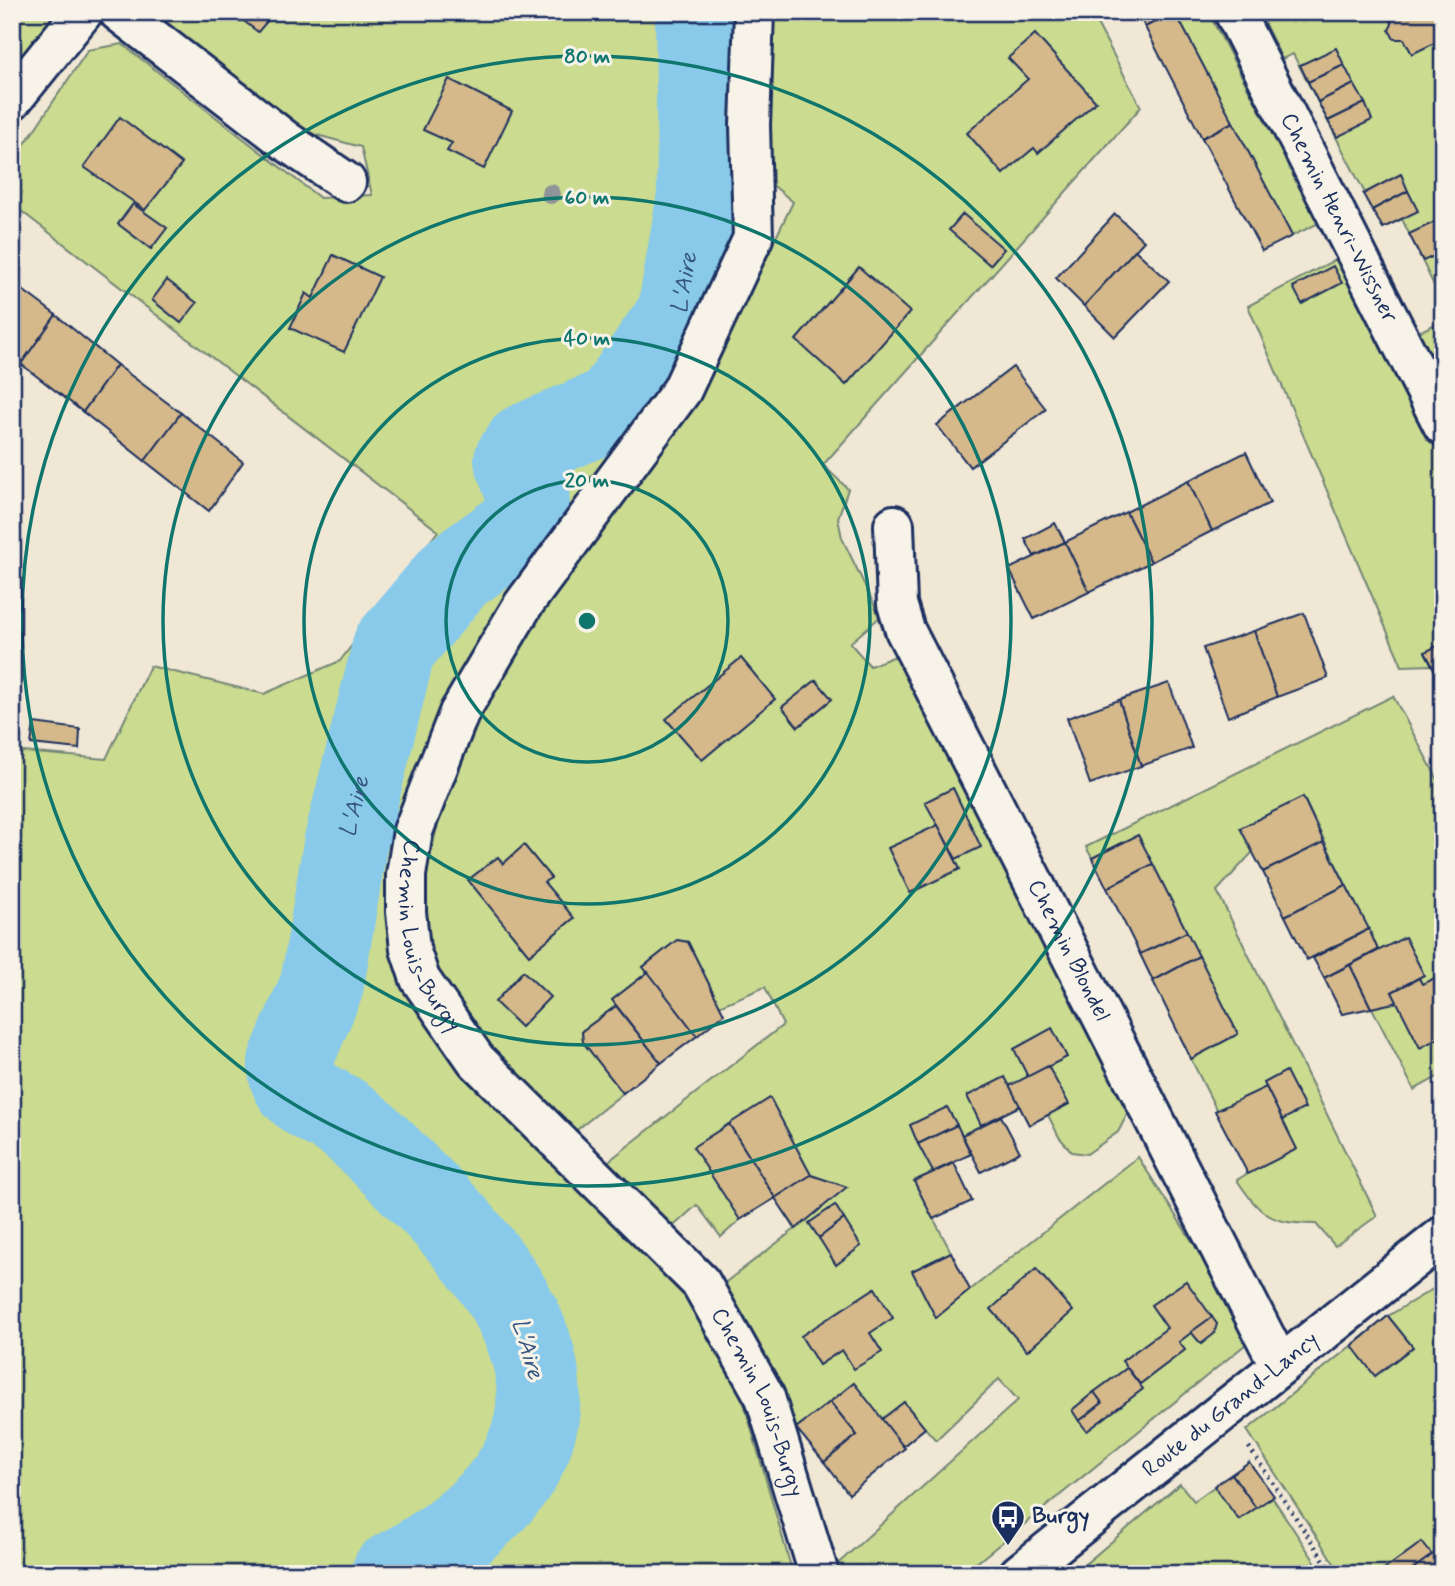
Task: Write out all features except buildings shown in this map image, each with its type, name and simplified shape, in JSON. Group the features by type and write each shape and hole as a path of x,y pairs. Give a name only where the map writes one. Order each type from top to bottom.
{"street":[{"path":"12,100 83,12"},
{"path":"119,12 286,141 346,182"},
{"name":"Chemin Louis-Burgy","path":"754,12 750,125 753,238 682,390 523,605 459,713 412,831 406,876 406,912 410,949 420,979 476,1060 701,1283 765,1398 819,1574"},
{"name":"Chemin Henri-Wissner","path":"1234,12 1443,425"},
{"name":"Chemin Blondel","path":"894,525 897,604 905,630 1279,1364"},
{"name":"Route du Grand-Lancy","path":"1019,1574 1279,1364 1443,1236"}],"path":[{"path":"1246,1443 1333,1574"}],"green space":[{"path":"12,12 58,12 12,70"},
{"path":"153,12 745,12 742,241 671,391 471,670 395,943 700,1302 742,1396 793,1574 12,1574 12,751 106,759 150,666 264,694 340,661 438,531 12,204 12,163 88,50 122,44 320,198 372,195 361,147 306,132"},
{"path":"766,12 1091,12 1141,107 823,465 848,489 838,518 842,538 880,617 850,643 870,666 898,655 1128,1113 1118,1132 1087,1154 1072,1152 1059,1137 1048,1115 1029,1125 1019,1106 962,1135 971,1154 914,1181 951,1252 912,1271 936,1317 1138,1157 1192,1241 1213,1257 1245,1323 1246,1344 963,1574 867,1574 859,1566 831,1570 1018,1400 999,1379 936,1440 925,1428 903,1446 854,1383 791,1434 718,1288 795,1229 776,1198 740,1220 721,1237 697,1205 667,1232 601,1167 783,1025 765,987 719,1006 688,942 677,940 643,967 648,972 613,1000 616,1006 582,1031 583,1042 623,1093 573,1133 500,1058 450,997 426,957 424,884 444,796 519,637 705,385 793,202 769,182"},
{"path":"1175,12 1208,12 1319,223 1292,236"},
{"path":"1259,12 1443,12 1443,304 1402,219 1383,228 1293,54 1282,59"},
{"path":"1338,258 1443,462 1443,686 1432,665 1402,666 1248,306"},
{"path":"1443,320 1443,377 1419,332"},
{"path":"1393,696 1443,789 1443,1074 1414,1090 1350,965 1378,950 1303,797 1217,891 1377,1216 1335,1246 1316,1224 1288,1222 1269,1216 1253,1202 1237,1180 1248,1173 1191,1059 1237,1034 1138,835 1092,858 1086,847"},
{"path":"1443,1283 1443,1574 1341,1574 1247,1430 1388,1316"},
{"path":"1249,1462 1323,1574 1085,1574 1084,1565 1180,1484 1194,1501"}],"waterway":[{"name":"L'Aire","path":"393,1574 460,1531 506,1486 531,1439 538,1391 529,1342 504,1291 465,1238 366,1136 301,1092 291,1074 290,1062 322,985 345,845 394,647 456,573 529,520 527,491 516,460 526,445 614,407 679,314 699,196 697,12"}],"place":[{"name":"Burgy","path":"1008,1547"}]}
